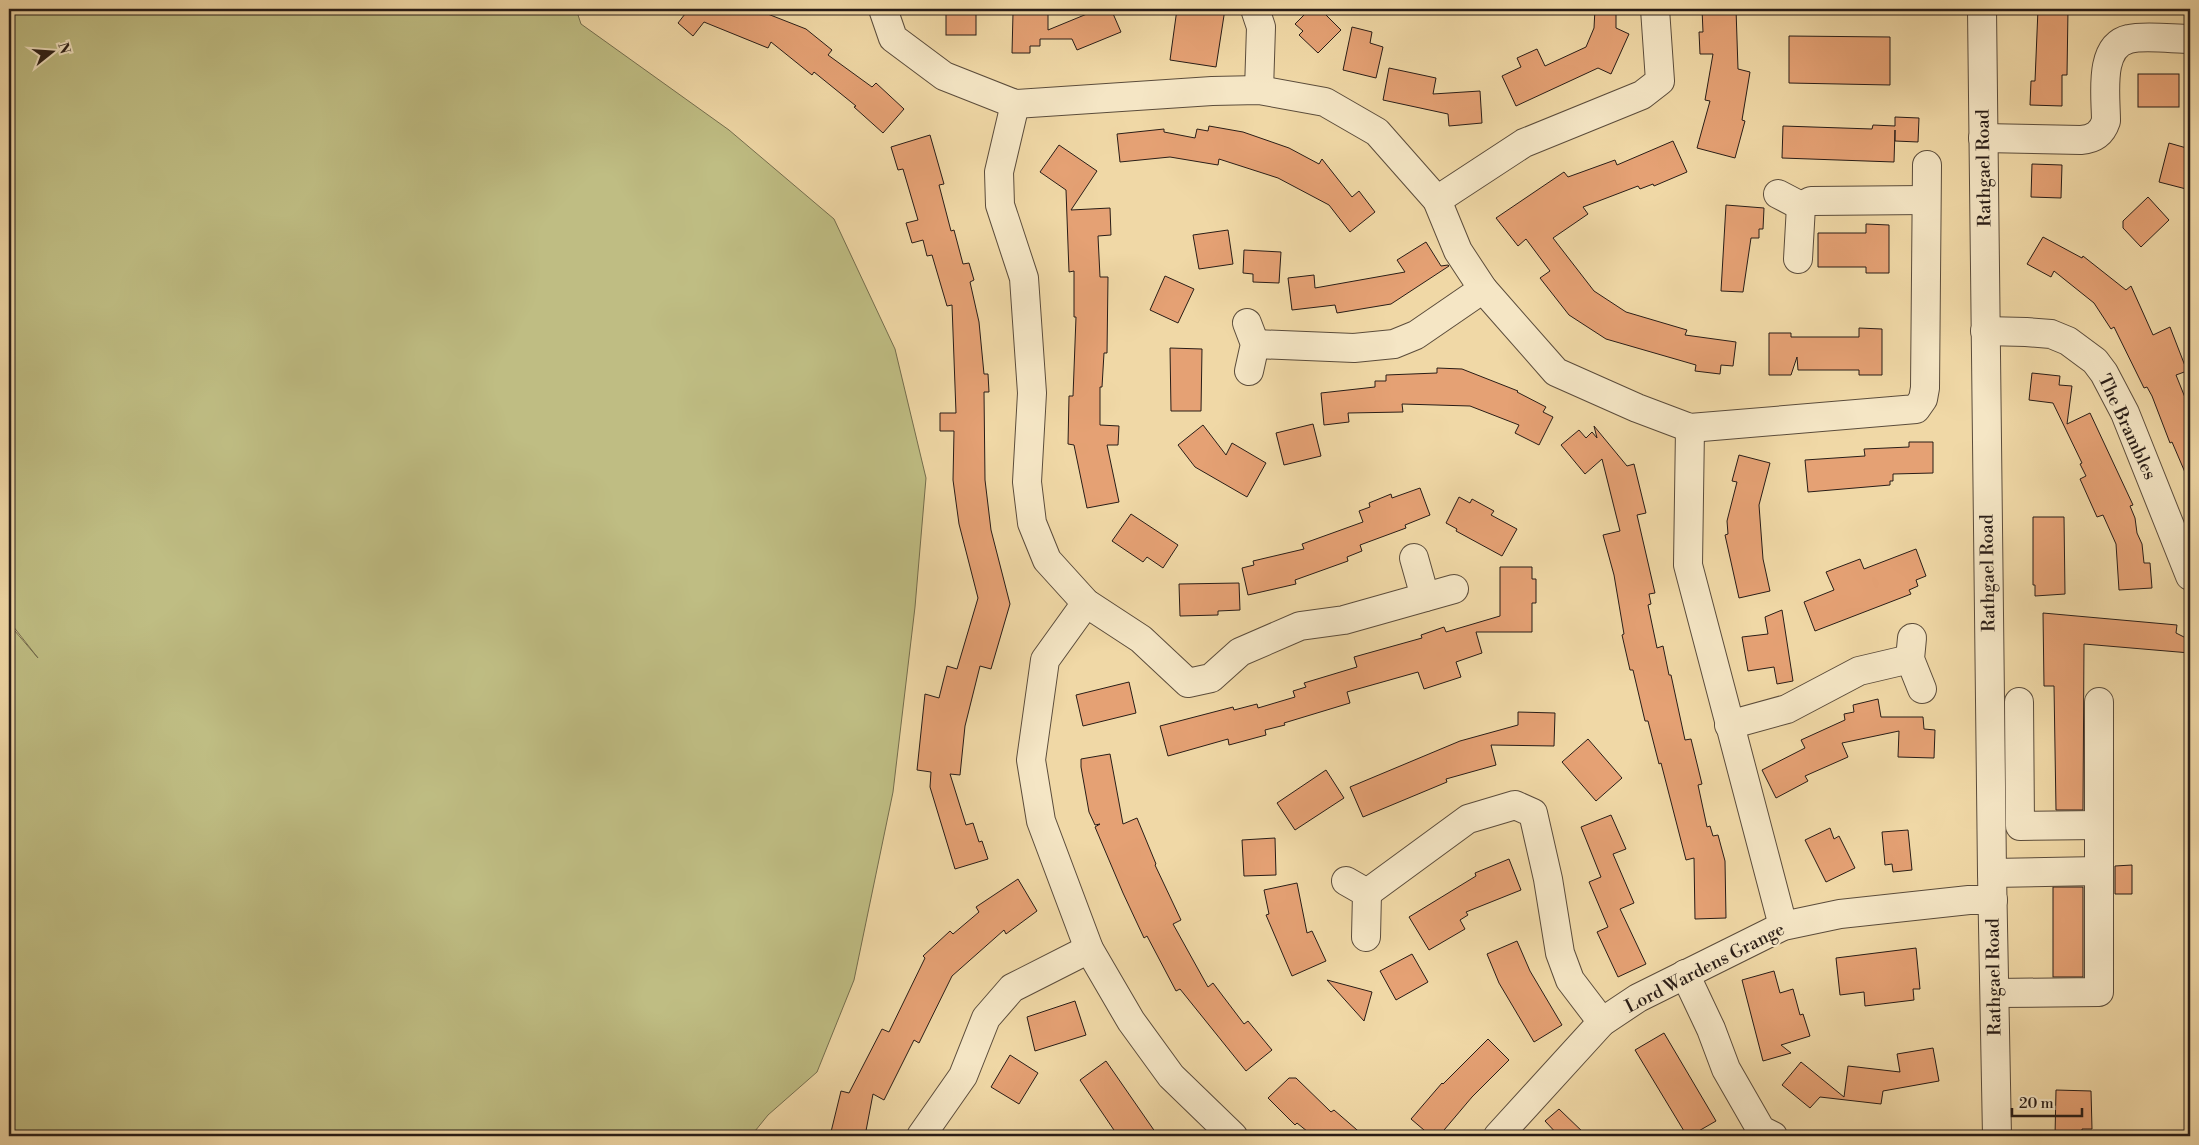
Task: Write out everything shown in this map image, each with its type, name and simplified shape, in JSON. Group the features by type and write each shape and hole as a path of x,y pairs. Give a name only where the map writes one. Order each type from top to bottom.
{"street":[{"path":"883,9 893,38 944,76 1015,104 1212,91 1259,90 1325,102 1377,132 1437,200 1458,251 1483,289 1556,372 1637,408 1690,428 1916,409 1923,399 1925,388 1927,165"},
{"path":"1256,9 1261,27 1259,90"},
{"path":"1437,200 1524,143 1642,94 1660,81 1655,9"},
{"name":"Rathgael Road","path":"1982,9 1997,1136"},
{"path":"1983,138 2081,140 2096,136 2104,127 2106,121 2107,64 2109,55 2115,47 2130,38 2190,39"},
{"path":"1015,104 999,172 1000,205 1024,278 1032,393 1027,482 1032,523 1047,560 1086,603 1141,639 1188,683 1211,678 1240,652 1300,626 1344,620 1454,589"},
{"path":"1798,259 1790,200 1926,200"},
{"path":"1249,371 1251,333 1354,348 1394,344 1416,335 1483,289"},
{"name":"The Brambles","path":"1985,331 2051,334 2068,341 2095,361 2104,373 2125,412 2190,576"},
{"path":"1690,428 1688,565 1783,926"},
{"path":"1414,558 1425,598"},
{"path":"1086,603 1045,660 1031,760 1041,821 1089,949 1131,1021 1172,1076 1233,1136"},
{"path":"1729,725 1787,709 1859,671 1911,648 1922,689"},
{"path":"2019,702 2020,826 2099,825"},
{"path":"1995,993 2098,992 2099,702"},
{"path":"1366,937 1356,887 1468,819 1515,805 1533,813 1548,879 1560,953 1570,980 1602,1022"},
{"path":"1992,873 2099,871"},
{"name":"Lord Wardens Grange","path":"1498,1136 1602,1022 1638,998 1783,926 1840,914 1969,900 1993,900"},
{"path":"921,1136 963,1076 986,1018 1012,988 1089,949"},
{"path":"1685,974 1711,1029 1726,1069 1761,1130 1773,1136"}],"shaded area":[{"path":"9,9 576,9 581,24 729,130 834,219 895,349 926,478 915,607 893,792 854,980 817,1072 768,1115 751,1136 9,1136 9,624 38,658 9,621"}],"building":[{"path":"673,9 755,9 806,29 832,50 828,55 872,87 876,83 904,109 883,133 854,107 856,106 814,72 812,75 771,42 768,48 704,22 693,36 678,23 685,14"},
{"path":"946,9 976,9 976,35 946,35"},
{"path":"1099,9 1111,9 1121,32 1077,50 1072,39 1040,39 1040,46 1030,46 1030,53 1012,53 1013,13 1048,14 1048,30"},
{"path":"1177,9 1225,9 1216,67 1170,60"},
{"path":"1310,9 1320,9 1341,30 1318,53 1299,35 1303,31 1295,24"},
{"path":"1595,9 1616,9 1616,28 1629,34 1611,74 1598,68 1516,106 1502,76 1521,67 1517,58 1537,49 1545,66 1586,47 1594,28"},
{"path":"1702,9 1736,9 1738,69 1750,72 1742,120 1745,121 1735,158 1697,148 1710,101 1705,100 1713,54 1700,54 1699,32 1703,32"},
{"path":"2038,9 2068,9 2067,75 2062,75 2062,106 2030,105 2031,81 2035,81"},
{"path":"1352,27 1372,32 1370,43 1383,47 1376,78 1343,70"},
{"path":"1789,36 1890,37 1890,85 1789,83"},
{"path":"1389,68 1436,78 1433,94 1480,91 1482,123 1449,126 1448,114 1383,100"},
{"path":"2138,74 2179,74 2179,107 2138,107"},
{"path":"1895,117 1919,118 1918,142 1895,141 1895,130 1894,162 1782,158 1783,126 1872,129 1873,125 1895,126"},
{"path":"1209,126 1243,132 1289,148 1319,164 1322,159 1352,197 1359,191 1375,212 1350,232 1329,205 1278,178 1219,159 1218,165 1170,157 1120,162 1117,134 1164,129 1164,132 1195,138 1197,129 1208,131"},
{"path":"930,135 944,184 939,185 951,231 954,230 963,264 969,263 974,280 970,282 979,322 984,374 988,374 989,392 984,392 985,480 991,530 1010,604 991,669 980,666 965,726 960,775 950,774 966,825 973,823 979,842 982,841 988,859 955,869 930,787 931,772 917,770 925,694 939,698 947,666 957,669 978,598 959,524 953,480 954,431 940,431 940,413 956,413 952,305 947,306 932,255 927,256 923,240 912,243 906,223 918,220 903,169 898,170 891,147"},
{"path":"1673,141 1687,172 1654,186 1653,184 1640,189 1638,186 1583,207 1588,214 1553,238 1594,291 1626,312 1687,330 1685,335 1736,342 1733,366 1721,365 1720,374 1695,371 1696,365 1606,339 1569,315 1540,278 1550,271 1526,239 1518,246 1496,218 1564,172 1568,177 1615,160 1617,165"},
{"path":"2169,143 2190,149 2190,190 2159,182"},
{"path":"1059,145 1097,171 1071,210 1110,208 1111,235 1098,236 1100,277 1108,277 1107,353 1104,353 1102,387 1100,387 1100,425 1119,426 1118,445 1107,445 1119,502 1087,508 1074,445 1068,444 1069,396 1073,396 1076,317 1074,317 1074,271 1069,272 1066,190 1040,172"},
{"path":"2032,164 2062,165 2061,198 2031,197"},
{"path":"2148,197 2169,220 2141,247 2123,228 2123,221"},
{"path":"1726,205 1764,208 1763,229 1759,229 1759,238 1751,238 1743,292 1721,291"},
{"path":"1866,224 1889,225 1889,273 1866,273 1866,267 1818,267 1818,233 1866,233"},
{"path":"1228,230 1233,264 1199,269 1193,235"},
{"path":"2043,237 2082,258 2083,256 2126,290 2131,286 2153,335 2170,327 2187,371 2176,375 2190,410 2190,484 2172,442 2170,443 2152,396 2147,387 2144,388 2114,327 2111,329 2094,303 2054,271 2051,277 2027,264"},
{"path":"1426,242 1441,266 1449,266 1391,304 1337,313 1335,305 1292,310 1288,278 1314,275 1315,288 1405,272 1397,260"},
{"path":"1244,250 1281,252 1279,283 1253,282 1253,274 1243,273"},
{"path":"1165,276 1194,289 1178,323 1150,310"},
{"path":"1859,328 1882,329 1882,375 1859,375 1859,370 1798,370 1797,357 1791,375 1769,375 1769,333 1791,333 1791,337 1859,337"},
{"path":"1170,348 1202,349 1201,411 1171,411"},
{"path":"1437,368 1462,369 1518,391 1546,407 1543,412 1553,417 1539,445 1515,433 1519,425 1470,406 1402,404 1403,412 1348,413 1349,422 1324,425 1321,393 1375,387 1375,381 1386,381 1386,375 1437,373"},
{"path":"2032,373 2060,376 2059,385 2072,386 2067,424 2090,413 2133,505 2130,506 2142,544 2144,563 2150,563 2152,588 2119,590 2116,544 2103,515 2097,517 2080,479 2086,476 2080,464 2082,463 2053,403 2029,400"},
{"path":"1313,424 1321,456 1284,465 1276,433"},
{"path":"1203,425 1226,455 1232,443 1266,463 1247,497 1195,467 1178,445"},
{"path":"1594,426 1627,466 1634,464 1646,513 1637,515 1655,593 1649,594 1651,604 1648,605 1657,648 1663,646 1669,675 1671,675 1685,740 1691,739 1702,784 1698,785 1707,827 1710,826 1713,836 1718,835 1725,861 1726,918 1695,919 1694,858 1686,860 1661,763 1659,764 1648,721 1645,721 1633,670 1630,670 1622,635 1624,634 1614,575 1603,535 1620,531 1602,459 1585,474 1561,445 1579,430 1586,438 1592,432 1597,438"},
{"path":"1909,442 1933,442 1933,473 1893,474 1893,481 1890,481 1890,485 1808,492 1805,460 1865,456 1864,449 1909,447"},
{"path":"1739,455 1770,463 1759,505 1763,559 1770,591 1739,598 1725,535 1728,534 1727,521 1737,482 1732,481"},
{"path":"1420,488 1430,515 1405,525 1406,528 1360,545 1362,551 1347,557 1348,561 1295,580 1296,584 1248,595 1242,568 1254,565 1253,561 1304,549 1302,544 1363,522 1359,511 1370,507 1369,503 1391,494 1392,498"},
{"path":"1459,497 1470,503 1472,499 1494,511 1491,515 1517,529 1502,556 1456,531 1457,529 1446,523"},
{"path":"1131,514 1178,545 1163,568 1147,557 1143,562 1112,541"},
{"path":"2033,517 2064,517 2065,594 2035,596 2035,585 2033,585"},
{"path":"1916,549 1926,576 1916,580 1918,586 1909,590 1911,594 1815,631 1804,602 1834,590 1826,572 1860,559 1864,569"},
{"path":"1500,567 1532,567 1532,579 1536,579 1536,603 1532,603 1532,632 1476,632 1482,653 1456,662 1461,677 1424,689 1418,672 1347,692 1350,703 1265,730 1266,735 1229,745 1228,739 1168,756 1160,726 1233,707 1234,710 1257,704 1258,708 1295,697 1293,691 1306,687 1304,683 1357,667 1354,657 1422,638 1421,635 1444,627 1446,632 1500,616"},
{"path":"1239,583 1240,610 1218,611 1218,615 1180,616 1179,584"},
{"path":"1782,610 1793,681 1777,684 1774,667 1748,671 1742,637 1768,634 1765,617"},
{"path":"2043,613 2177,625 2176,633 2190,640 2190,653 2084,644 2083,810 2056,810 2054,686 2044,686"},
{"path":"1129,682 1136,713 1083,726 1076,695"},
{"path":"1878,699 1881,717 1923,717 1924,729 1935,730 1934,758 1898,757 1899,731 1842,743 1848,757 1805,776 1808,781 1776,798 1762,770 1805,748 1801,740 1845,720 1844,714 1854,712 1853,705"},
{"path":"1518,712 1555,713 1554,746 1491,745 1496,765 1446,779 1447,782 1363,817 1350,787 1460,741 1518,725"},
{"path":"1588,739 1622,778 1596,801 1562,762"},
{"path":"1110,754 1123,824 1137,818 1155,865 1181,920 1173,924 1208,987 1213,983 1244,1024 1248,1021 1272,1050 1246,1071 1180,989 1176,991 1147,936 1144,938 1123,893 1095,827 1100,824 1095,825 1089,812 1081,767 1081,759"},
{"path":"1326,770 1344,798 1295,830 1277,803"},
{"path":"1611,815 1626,849 1613,854 1634,903 1620,909 1646,964 1618,977 1597,932 1608,927 1589,882 1601,877 1581,827"},
{"path":"1830,828 1834,839 1839,836 1855,868 1826,882 1805,840"},
{"path":"1908,830 1912,870 1893,872 1892,864 1885,865 1882,832"},
{"path":"1275,838 1276,875 1244,876 1242,840"},
{"path":"1509,859 1521,890 1466,912 1468,915 1460,920 1465,929 1429,950 1409,917 1476,876 1475,873"},
{"path":"2132,865 2132,894 2115,894 2115,866"},
{"path":"1018,879 1037,911 1006,934 1004,930 952,976 919,1043 914,1040 884,1100 873,1094 865,1136 830,1136 841,1091 849,1093 882,1029 889,1032 925,958 923,956 950,931 953,934 979,912 976,907"},
{"path":"1297,883 1307,933 1312,931 1326,961 1292,976 1266,915 1269,914 1264,890"},
{"path":"2053,887 2083,887 2083,977 2053,977"},
{"path":"1517,941 1530,971 1562,1025 1534,1042 1499,983 1487,954"},
{"path":"1916,948 1920,989 1913,989 1914,1000 1865,1006 1864,992 1840,995 1836,958"},
{"path":"1412,954 1428,982 1396,1000 1380,971"},
{"path":"1774,971 1780,993 1793,989 1800,1015 1803,1014 1810,1036 1781,1045 1791,1053 1763,1061 1742,980"},
{"path":"1327,980 1372,992 1364,1021"},
{"path":"1075,1001 1086,1035 1035,1051 1027,1017"},
{"path":"1664,1033 1716,1121 1690,1136 1687,1136 1635,1050"},
{"path":"1488,1039 1509,1060 1472,1097 1439,1136 1431,1136 1411,1119 1442,1083"},
{"path":"1933,1048 1939,1081 1883,1091 1881,1104 1820,1097 1810,1108 1782,1085 1801,1062 1844,1097 1848,1066 1900,1072 1897,1054"},
{"path":"1010,1055 1038,1073 1019,1104 991,1087"},
{"path":"1106,1061 1158,1136 1118,1136 1080,1080"},
{"path":"1289,1078 1296,1078 1331,1112 1334,1110 1364,1136 1313,1136 1297,1123 1295,1125 1268,1098"},
{"path":"2056,1090 2091,1091 2092,1129 2082,1129 2082,1136 2055,1136"},
{"path":"1559,1109 1587,1136 1559,1136 1545,1121"}]}
